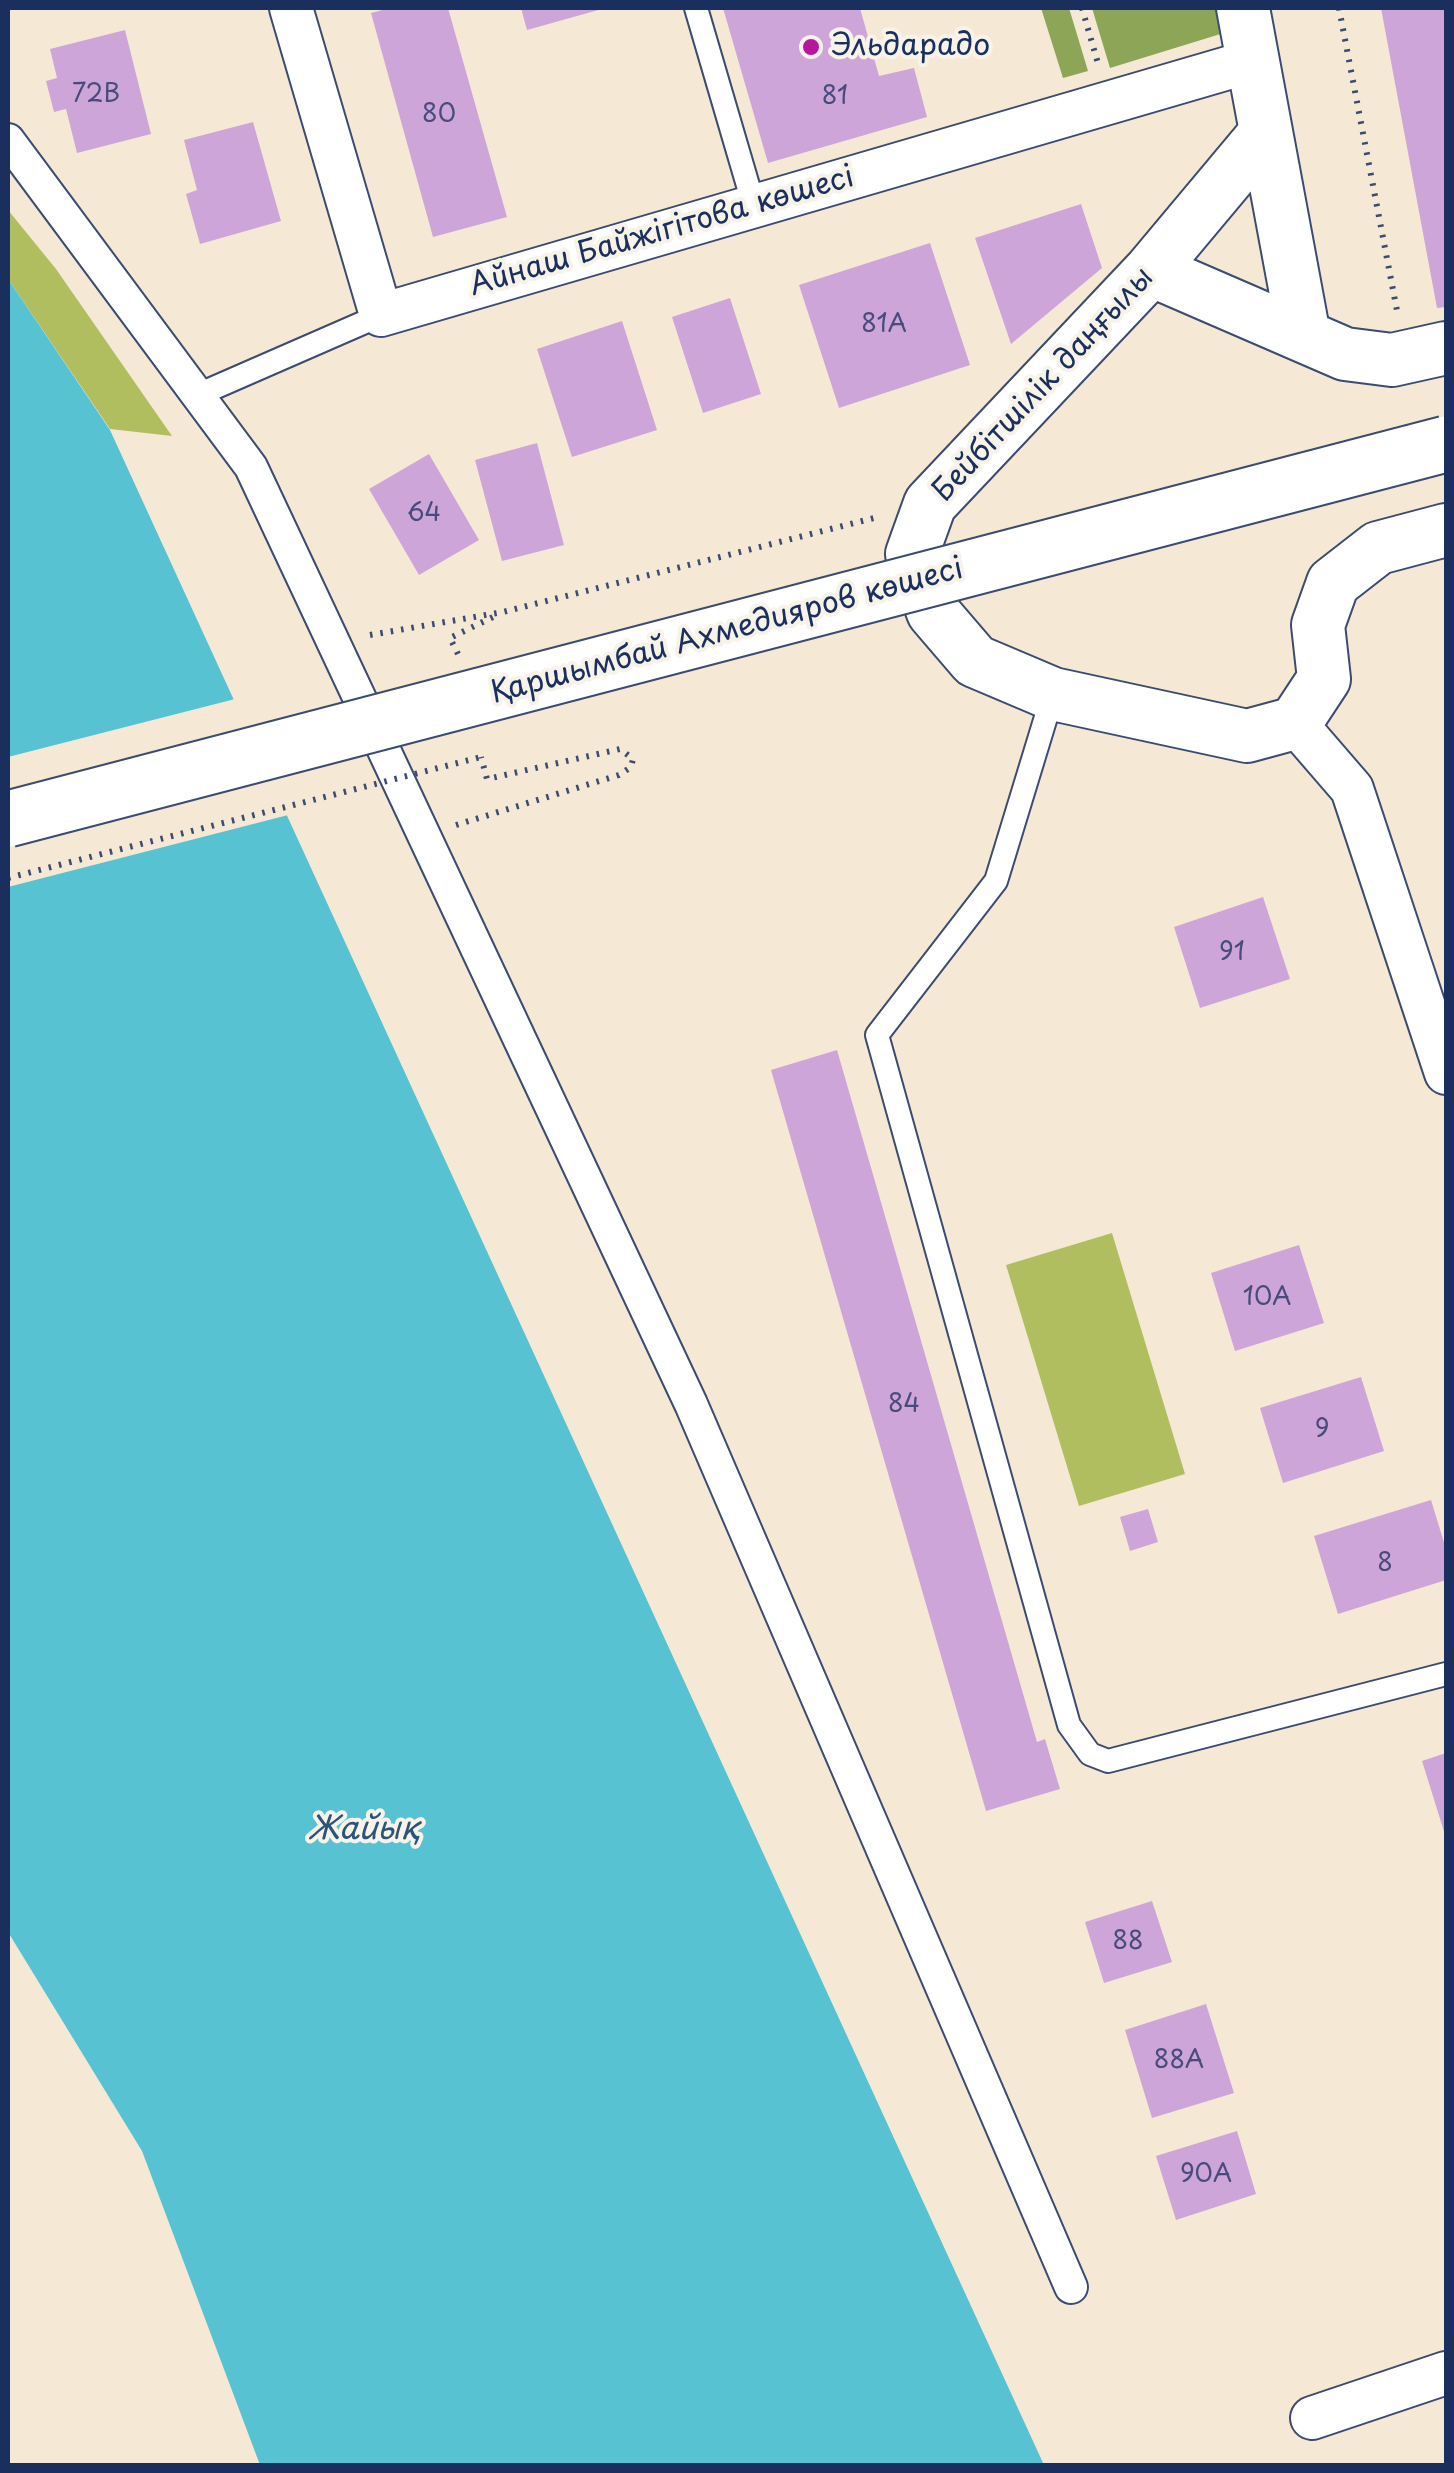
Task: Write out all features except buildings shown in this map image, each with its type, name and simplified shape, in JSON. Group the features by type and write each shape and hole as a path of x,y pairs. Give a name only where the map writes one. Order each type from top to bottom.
{"main road":[{"name":"Қаршымбай Ахмедияров көшесі","path":"8,819 1446,444"}],"street":[{"path":"291,8 381,315"},
{"path":"1243,8 1304,336"},
{"name":"Айнаш Байжігітова көшесі","path":"381,315 1252,61"},
{"name":"Бейбітшілік даңғылы","path":"1264,135 1151,270 930,504 912,554 933,612 975,661 1053,694 1247,736 1295,723"},
{"path":"8,140 200,394 250,467 692,1404 1071,2287"},
{"path":"1151,270 1346,354 1392,360 1426,352"},
{"path":"1446,530 1378,548 1333,583 1318,625 1324,679 1295,723 1352,789 1446,1073"},
{"path":"1312,2418 1446,2374"}],"lane":[{"path":"696,8 754,206"},
{"path":"200,394 381,315"},
{"path":"1053,694 996,881 877,1035 1069,1725 1090,1754 1108,1761 1446,1674"}],"path":[{"path":"1082,8 1110,102"},
{"path":"1340,8 1426,352"},
{"path":"334,642 503,612 930,504"},
{"path":"458,654 450,638 503,612"},
{"path":"8,878 481,757 488,779 620,749 633,759 631,767 619,775 426,835"}],"green space":[{"path":"1041,8 1069,8 1088,71 1063,78"},
{"path":"1092,8 1223,8 1227,32 1110,68"},
{"path":"8,210 56,269 172,436 110,429 8,279"},
{"path":"1112,1233 1185,1474 1079,1506 1006,1265"}],"water":[{"name":"Жайық","path":"8,279 110,430 1044,2465 260,2465 142,2151 8,1932"}],"pier":[{"path":"239,698 292,814 8,887 8,757"}],"place":[{"name":"Эльдарадо","path":"811,47"}]}
